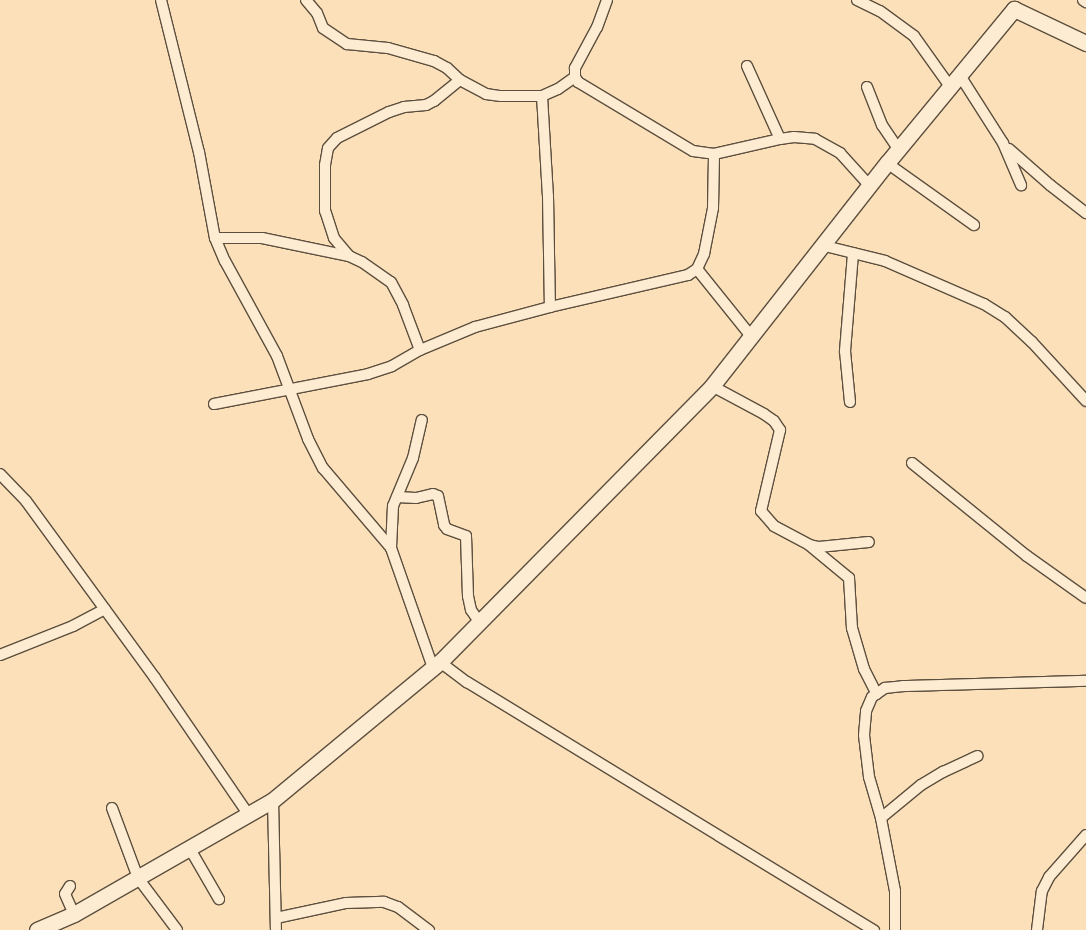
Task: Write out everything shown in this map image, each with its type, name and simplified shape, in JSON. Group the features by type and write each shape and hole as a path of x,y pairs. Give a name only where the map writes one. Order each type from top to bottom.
{"street":[{"path":"161,0 199,152 215,238 225,261 277,356 288,388 323,468 391,548 437,665 874,930"},
{"path":"306,0 317,13 323,28 347,44 400,50 434,61 447,68 460,80 486,94 542,96 558,89 575,77"},
{"path":"317,13 318,0"},
{"path":"607,0 575,68 575,77 578,82 693,151 714,154 780,139 804,138 827,144 852,163 869,185"},
{"path":"857,0 880,11 914,36 954,79 1003,143 1050,185 1086,213"},
{"path":"38,930 74,914 273,800 437,665 712,386 750,335 954,79 1018,5 1086,44"},
{"path":"747,66 780,139"},
{"path":"349,256 334,238 325,211 325,166 328,148 337,138 389,112 404,107 426,105 434,101 460,80"},
{"path":"867,86 882,125 898,149"},
{"path":"542,96 548,196 550,307"},
{"path":"1003,143 1021,185"},
{"path":"214,404 288,388 368,374 392,366 420,350 475,327 550,307 688,275 697,269 704,254 713,208 714,154"},
{"path":"887,163 974,225"},
{"path":"215,238 262,238 349,256 375,269 391,282 403,305 420,350"},
{"path":"822,245 853,252 915,272 984,304 1005,317 1032,342 1086,401"},
{"path":"850,402 845,351 853,252"},
{"path":"697,269 750,335"},
{"path":"712,386 764,414 774,421 780,430 761,511 774,526 809,545 849,578 852,628 864,669 877,694"},
{"path":"391,548 394,506 413,458 422,420"},
{"path":"912,463 1027,556 1086,598"},
{"path":"0,474 26,501 248,814"},
{"path":"397,498 416,498 432,494 438,496 444,525 447,529 466,536 468,596 471,610 480,623"},
{"path":"809,545 819,547 869,542"},
{"path":"0,655 73,626 104,609"},
{"path":"895,930 895,891 881,818 869,777 864,735 866,711 872,697 885,688 903,686 1086,681"},
{"path":"881,818 921,785 943,772 978,756"},
{"path":"273,800 276,930"},
{"path":"112,808 138,878 177,930"},
{"path":"1037,930 1042,891 1049,877 1086,835"},
{"path":"190,849 219,899"},
{"path":"70,886 65,894 74,914"},
{"path":"276,918 346,903 384,902 398,907 429,930"}]}
